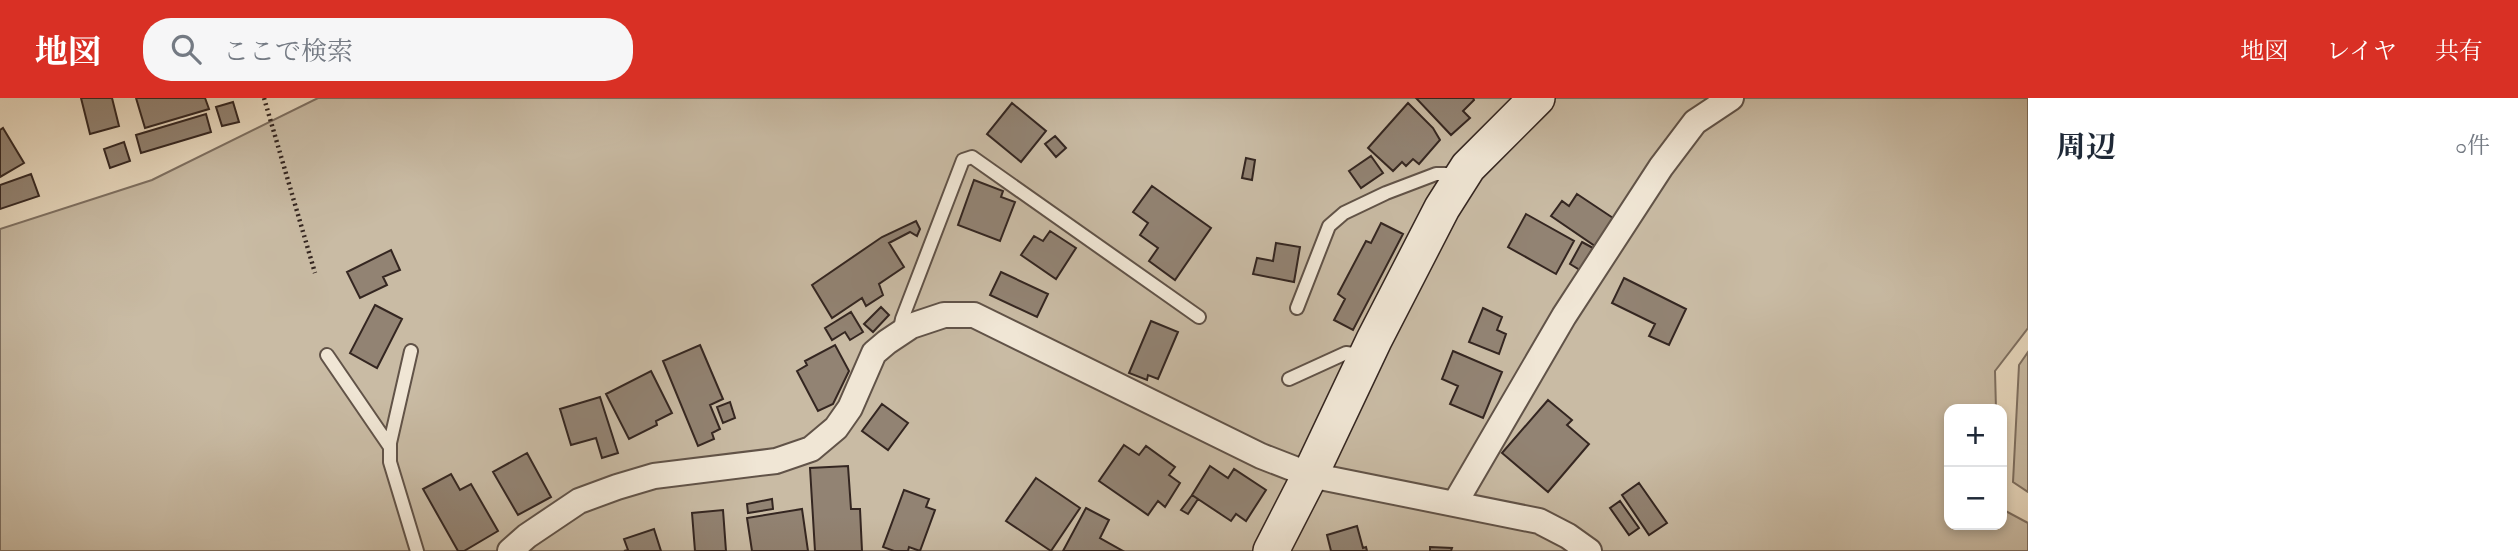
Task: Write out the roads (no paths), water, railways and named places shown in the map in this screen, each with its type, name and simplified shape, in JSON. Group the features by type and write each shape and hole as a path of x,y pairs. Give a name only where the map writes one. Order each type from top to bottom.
{"street":[{"path":"1271,551 1442,208 1463,174 1537,98"},
{"path":"1455,503 1564,316 1661,167 1695,122 1731,98"},
{"path":"510,551 527,536 579,501 617,486 654,476 776,461 811,449 836,428 850,408 874,353 911,326 944,315 974,315 1261,456 1310,475 1539,522 1568,536 1589,551"}],"lane":[{"path":"899,334 902,319 963,160 972,157 1199,317"},
{"path":"1297,308 1329,226 1344,213 1386,192 1436,174 1463,174"},
{"path":"411,351 390,447 390,461 417,551"},
{"path":"1289,379 1346,353 1367,355"},
{"path":"327,355 390,447"}]}
